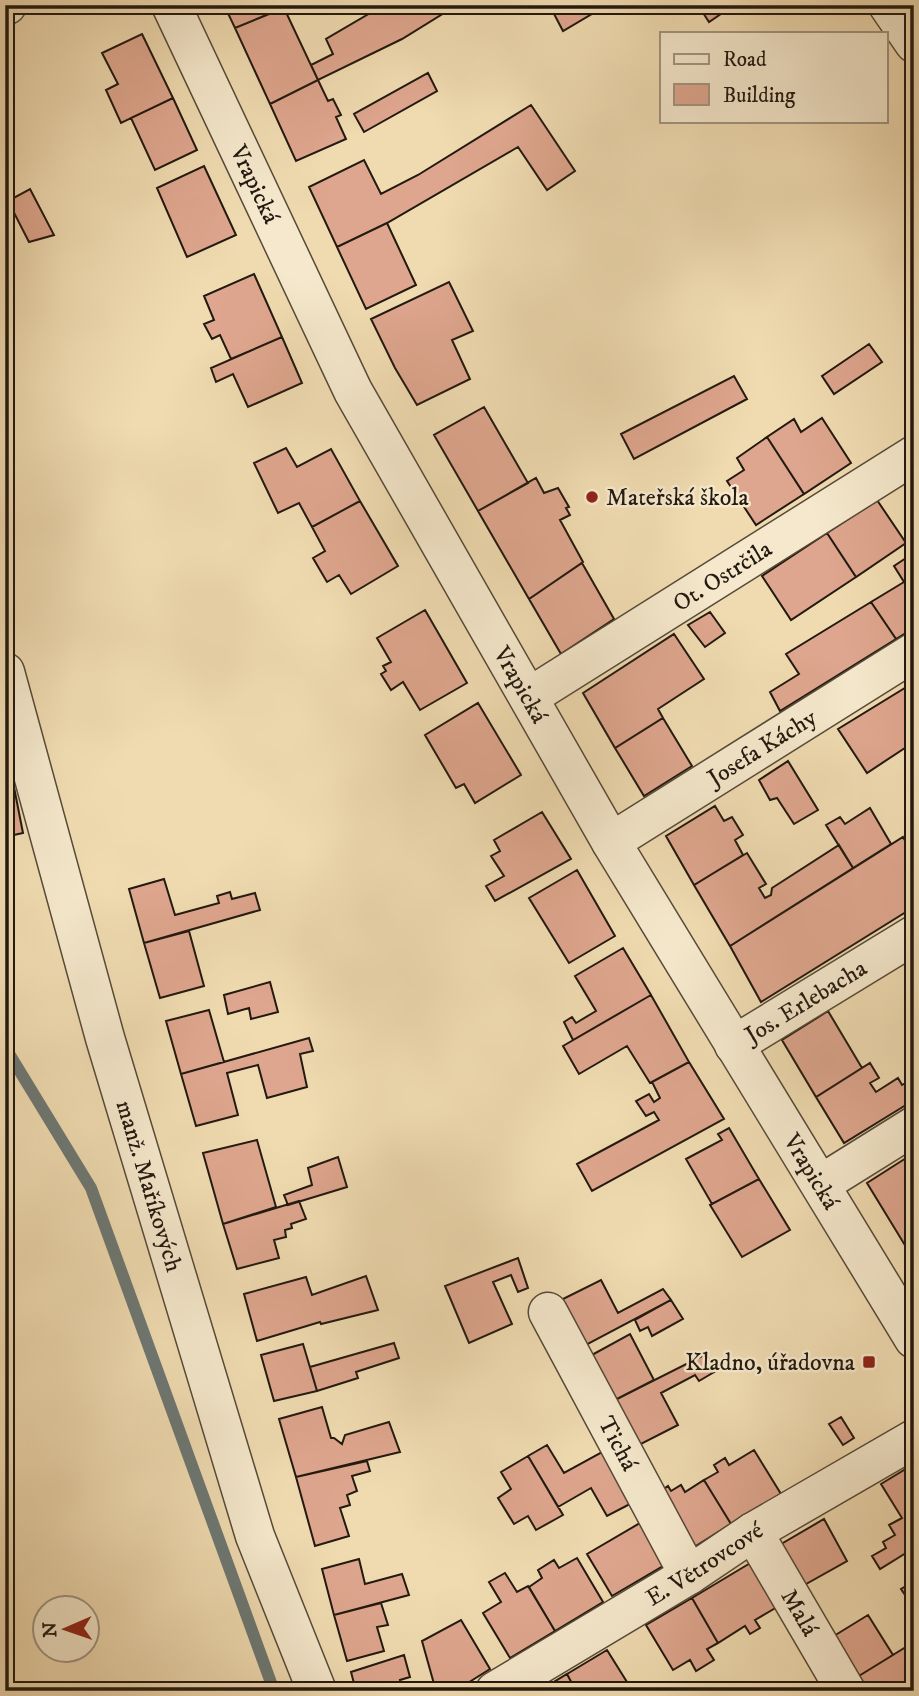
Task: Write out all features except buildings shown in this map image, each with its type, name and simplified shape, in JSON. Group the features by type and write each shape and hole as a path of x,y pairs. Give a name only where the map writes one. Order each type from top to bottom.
{"street":[{"name":"Vrapická","path":"171,5 353,391 611,842 914,1339"},
{"path":"888,5 914,43"},
{"name":"Ot. Ostrčila","path":"529,697 914,455"},
{"name":"Josefa Káchy","path":"611,842 914,652"},
{"name":"manž. Maříkových","path":"5,672 105,1038 251,1522 317,1691"},
{"name":"Jos. Erlebacha","path":"734,1045 914,935"},
{"path":"821,1184 914,1126"},
{"name":"Tichá","path":"548,1312 689,1575"},
{"name":"E. Větrovcové","path":"495,1691 689,1575 753,1532 914,1439"},
{"name":"Malá","path":"753,1532 846,1691"}],"waterway":[{"path":"5,1047 91,1188 274,1691"}],"place":[{"name":"Mateřská škola","path":"592,497"},
{"name":"Kladno, úřadovna","path":"869,1362"}]}
